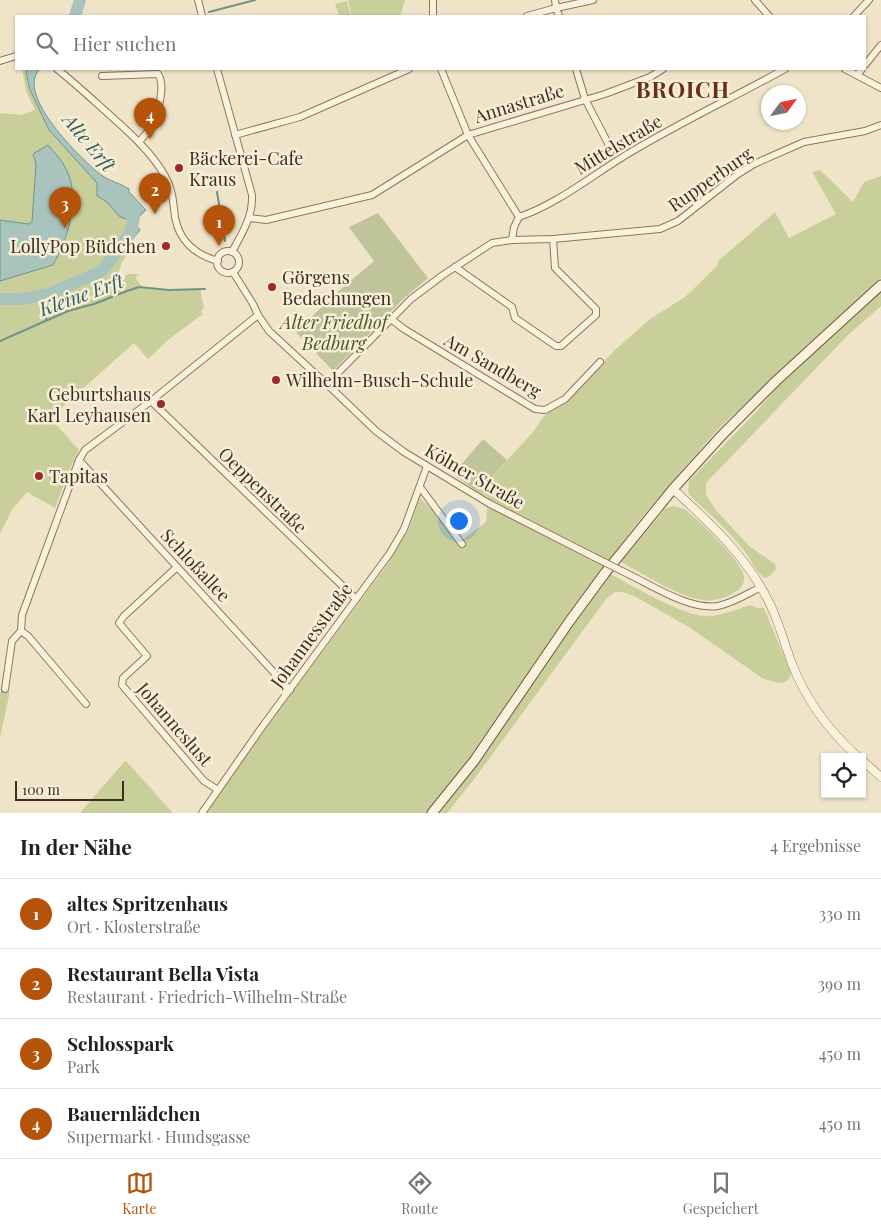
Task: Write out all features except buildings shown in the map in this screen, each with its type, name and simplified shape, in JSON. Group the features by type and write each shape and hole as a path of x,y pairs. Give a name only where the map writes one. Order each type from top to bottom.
{"main road":[{"path":"432,813 474,761 569,622 606,572 673,489 723,434 776,381 881,285"}],"street":[{"path":"199,0 202,15"},
{"path":"433,0 433,15"},
{"path":"555,0 559,15"},
{"path":"531,15 593,0"},
{"path":"755,0 768,15"},
{"path":"855,15 869,0"},
{"path":"866,64 881,46"},
{"path":"0,61 15,56"},
{"path":"58,70 75,83 149,153 167,178 174,198 176,220 190,248 201,255 218,261"},
{"path":"217,70 252,195 252,207 249,218 232,252"},
{"path":"235,135 300,117 407,70"},
{"path":"441,70 468,135 519,217 514,227 512,240"},
{"path":"576,70 585,99 610,148"},
{"name":"Annastraße","path":"249,218 266,220 372,195 468,135 605,94 650,77 661,70"},
{"name":"Mittelstraße","path":"519,217 530,213 565,193 625,155 692,117 783,70"},
{"path":"847,70 881,88"},
{"path":"857,75 861,70"},
{"path":"102,76 158,74 160,76 161,91 157,114 152,126 139,142"},
{"name":"Rupperburg","path":"326,381 332,379 411,299 484,248 499,242 512,240 553,239 648,231 667,227 678,221 738,174 754,164 804,142 865,131 881,126"},
{"path":"455,267 512,307 515,318 556,346 561,346 596,315 596,309 555,268 553,239"},
{"path":"218,261 223,253 232,252"},
{"path":"218,261 221,270 226,273 233,272 238,267 239,260 232,252"},
{"name":"Kölner Straße","path":"233,272 269,330 321,379 326,381 376,431 404,452 490,504 632,576 695,605 718,606 761,587"},
{"path":"5,689 12,641 21,631 22,614 79,460 85,450 151,401 258,315"},
{"name":"Am Sandberg","path":"391,319 404,329 535,409 545,410 565,399 600,362"},
{"name":"Oeppenstraße","path":"151,401 356,599"},
{"name":"Schloßallee","path":"79,460 290,690"},
{"name":"Johannesstraße","path":"202,813 395,545 404,529 427,466"},
{"path":"420,487 462,544"},
{"path":"673,489 736,550 770,604 792,663 808,698 836,736 854,753"},
{"name":"Johanneslust","path":"177,567 124,616 119,623 147,656 123,678 122,685 204,781 218,790"},
{"path":"21,631 28,636 86,704"},
{"path":"866,764 881,777"}],"green space":[{"path":"348,0 405,0 400,15 352,15"},
{"path":"347,1 351,15 339,15 335,4"},
{"path":"22,70 27,70 30,90 49,130 97,183 97,196 107,202 129,223 130,230 121,247 126,256 119,271 124,276 140,274 135,277 143,288 160,290 200,288 204,308 201,311 203,314 169,339 148,359 134,343 50,418 79,450 55,508 27,492 12,510 0,534 0,113 21,115 35,110 26,91"},
{"path":"820,170 853,202 864,182 881,176 881,278 720,427 670,484 602,569 484,739 430,810 427,813 204,813 385,568 408,531 420,498 462,540 486,522 488,497 478,492 533,432 544,416 568,399 615,350 650,319 685,297 717,266 718,261 775,212 789,238 836,214 812,172"},
{"name":"Alter Friedhof Bedburg","path":"378,213 428,278 403,299 333,371 296,332 335,294 374,261 349,227"},
{"path":"881,292 881,306 847,336 706,483 706,494 715,509 749,546 775,564 776,569 770,576 765,578 757,571 748,556 728,532 690,496 688,491 689,481 757,411 777,387"},
{"path":"483,439 507,460 478,492 453,474"},
{"path":"673,506 684,509 690,514 708,530 736,561 744,576 742,585 737,591 714,600 693,598 650,579 621,562 665,509"},
{"path":"610,574 676,608 702,616 718,615 750,605 764,608 791,673 789,678 787,681 780,683 762,678 689,627 634,596 623,592 615,592 606,599 475,778 447,813 437,813 476,765"},
{"path":"10,691 0,738 0,692"},
{"path":"126,761 173,813 80,813"}],"water":[{"path":"27,70 39,70 34,80 36,94 53,125 66,141 101,175 129,189 129,192 146,210 133,222 140,230 124,250 121,247 130,230 128,220 119,216 107,202 97,196 97,183 49,130 30,90"},
{"path":"48,145 65,167 72,191 71,217 64,243 53,265 0,281 0,220 28,224 32,222 36,164 33,154"}],"waterway":[{"name":"Alte Erft","path":"75,15 80,0"},
{"name":"Kleine Erft","path":"209,12 255,0"},
{"name":"Kleine Erft","path":"217,192 225,241"},
{"path":"0,299 22,299 49,294 102,271 131,232 134,218 125,209"},
{"name":"Kleine Erft","path":"0,341 68,311 94,304 139,287 169,290 205,289"},
{"path":"46,321 49,294"}],"place":[{"name":"Bauernlädchen","path":"150,139"},
{"name":"Bäckerei-Cafe Kraus","path":"179,168"},
{"name":"Restaurant Bella Vista","path":"155,214"},
{"name":"Schlosspark","path":"65,228"},
{"name":"LollyPop Büdchen","path":"166,246"},
{"name":"altes Spritzenhaus","path":"219,246"},
{"name":"Görgens Bedachungen","path":"272,287"},
{"name":"Wilhelm-Busch-Schule","path":"276,380"},
{"name":"Geburtshaus Karl Leyhausen","path":"161,404"},
{"name":"Tapitas","path":"39,476"}],"district":[{"name":"BROICH","path":"683,89"}]}
